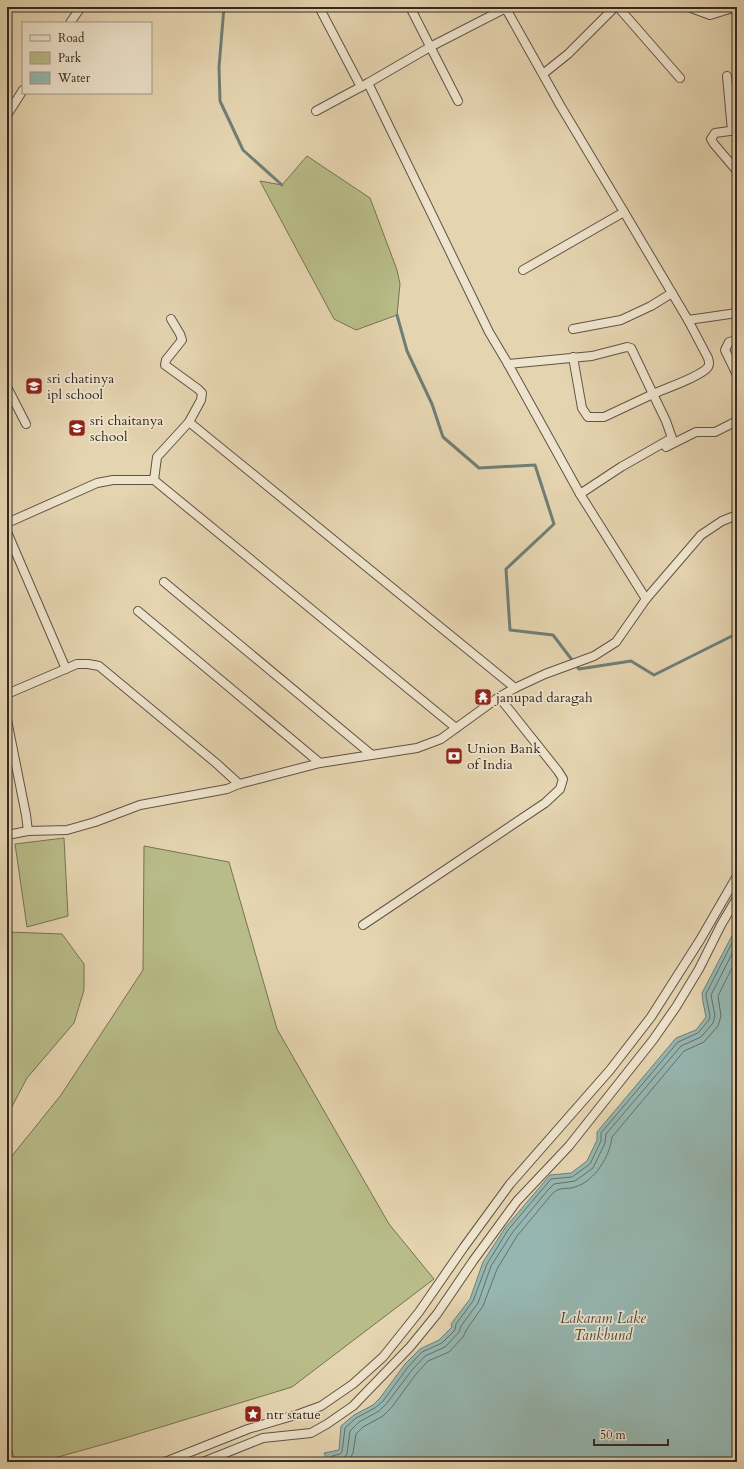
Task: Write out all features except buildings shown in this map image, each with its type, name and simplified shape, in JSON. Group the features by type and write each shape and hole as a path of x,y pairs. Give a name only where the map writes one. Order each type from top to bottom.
{"street":[{"path":"71,22 81,7"},
{"path":"319,7 365,85 489,332 580,494 646,599"},
{"path":"410,7 458,101"},
{"path":"316,111 365,85 430,47 506,7 543,74 688,320 708,358 709,363 707,368 692,377 604,416 588,418 582,408 573,357"},
{"path":"543,74 568,54 616,7 680,78"},
{"path":"691,8 710,15 736,7"},
{"path":"727,76 734,131 715,133 712,139 714,144 737,171"},
{"path":"7,115 22,92"},
{"path":"523,270 624,212"},
{"path":"574,329 621,320 651,306 672,293"},
{"path":"688,320 737,313"},
{"path":"154,480 157,457 189,422 202,397 198,389 165,365 166,360 182,340 171,320"},
{"path":"737,340 729,342 725,350 737,375"},
{"path":"508,364 592,356 622,348 631,348 666,421 672,438 621,467 580,494"},
{"path":"7,387 26,424"},
{"path":"633,464 696,432 715,432 737,421"},
{"path":"189,422 515,688"},
{"path":"7,523 97,484 113,480 154,480 456,728"},
{"path":"7,835 28,831 67,830 95,822 140,805 227,789 239,784 320,763 417,748 441,739 499,697 515,688 545,674 594,656 616,642 646,599 701,535 722,521 737,515"},
{"path":"7,532 66,669"},
{"path":"164,582 372,754"},
{"path":"138,611 320,763"},
{"path":"7,694 77,664 99,666 216,763 239,784"},
{"path":"363,925 545,803 560,789 563,779 558,771 499,697"},
{"path":"7,720 28,831"},
{"path":"165,1462 248,1429 321,1406 353,1384 383,1357 419,1312 510,1184 610,1070 651,1017 700,940 737,876"},
{"path":"203,1462 263,1438 311,1433 353,1406 410,1347 437,1314 473,1261 517,1201 569,1146 653,1040 676,1007 695,975 737,898"},
{"path":"260,1425 263,1438"}],"green space":[{"path":"307,156 370,198 397,270 400,284 397,315 356,330 334,319 260,181 282,185"},
{"path":"64,838 68,916 27,927 15,844"},
{"path":"144,846 229,862 277,1029 389,1224 434,1279 292,1387 112,1442 40,1462 16,1462 7,1438 7,1162 61,1095 143,970"},
{"path":"7,932 62,934 84,964 84,990 74,1023 27,1078 7,1116"}],"water":[{"name":"Lakaram Lake Tankbund","path":"737,926 737,1462 328,1462 324,1453 339,1450 341,1426 354,1415 373,1405 380,1398 405,1364 420,1349 439,1340 452,1327 451,1324 470,1299 483,1262 505,1228 550,1175 571,1173 587,1161 597,1140 597,1132 676,1038 696,1030 706,1017 702,993"}],"waterway":[{"path":"224,7 219,67 220,101 243,150 282,185"},
{"path":"397,315 407,351 432,404 443,437 479,468 535,465 554,524 506,569 510,630 553,635 579,669 631,661 654,675 732,636 737,640"}],"place":[{"name":"sri chatinya ipl school","path":"34,386"},
{"name":"sri chaitanya school","path":"77,428"},
{"name":"janupad daragah","path":"483,697"},
{"name":"Union Bank of India","path":"454,756"},
{"name":"ntr statue","path":"253,1414"}]}
